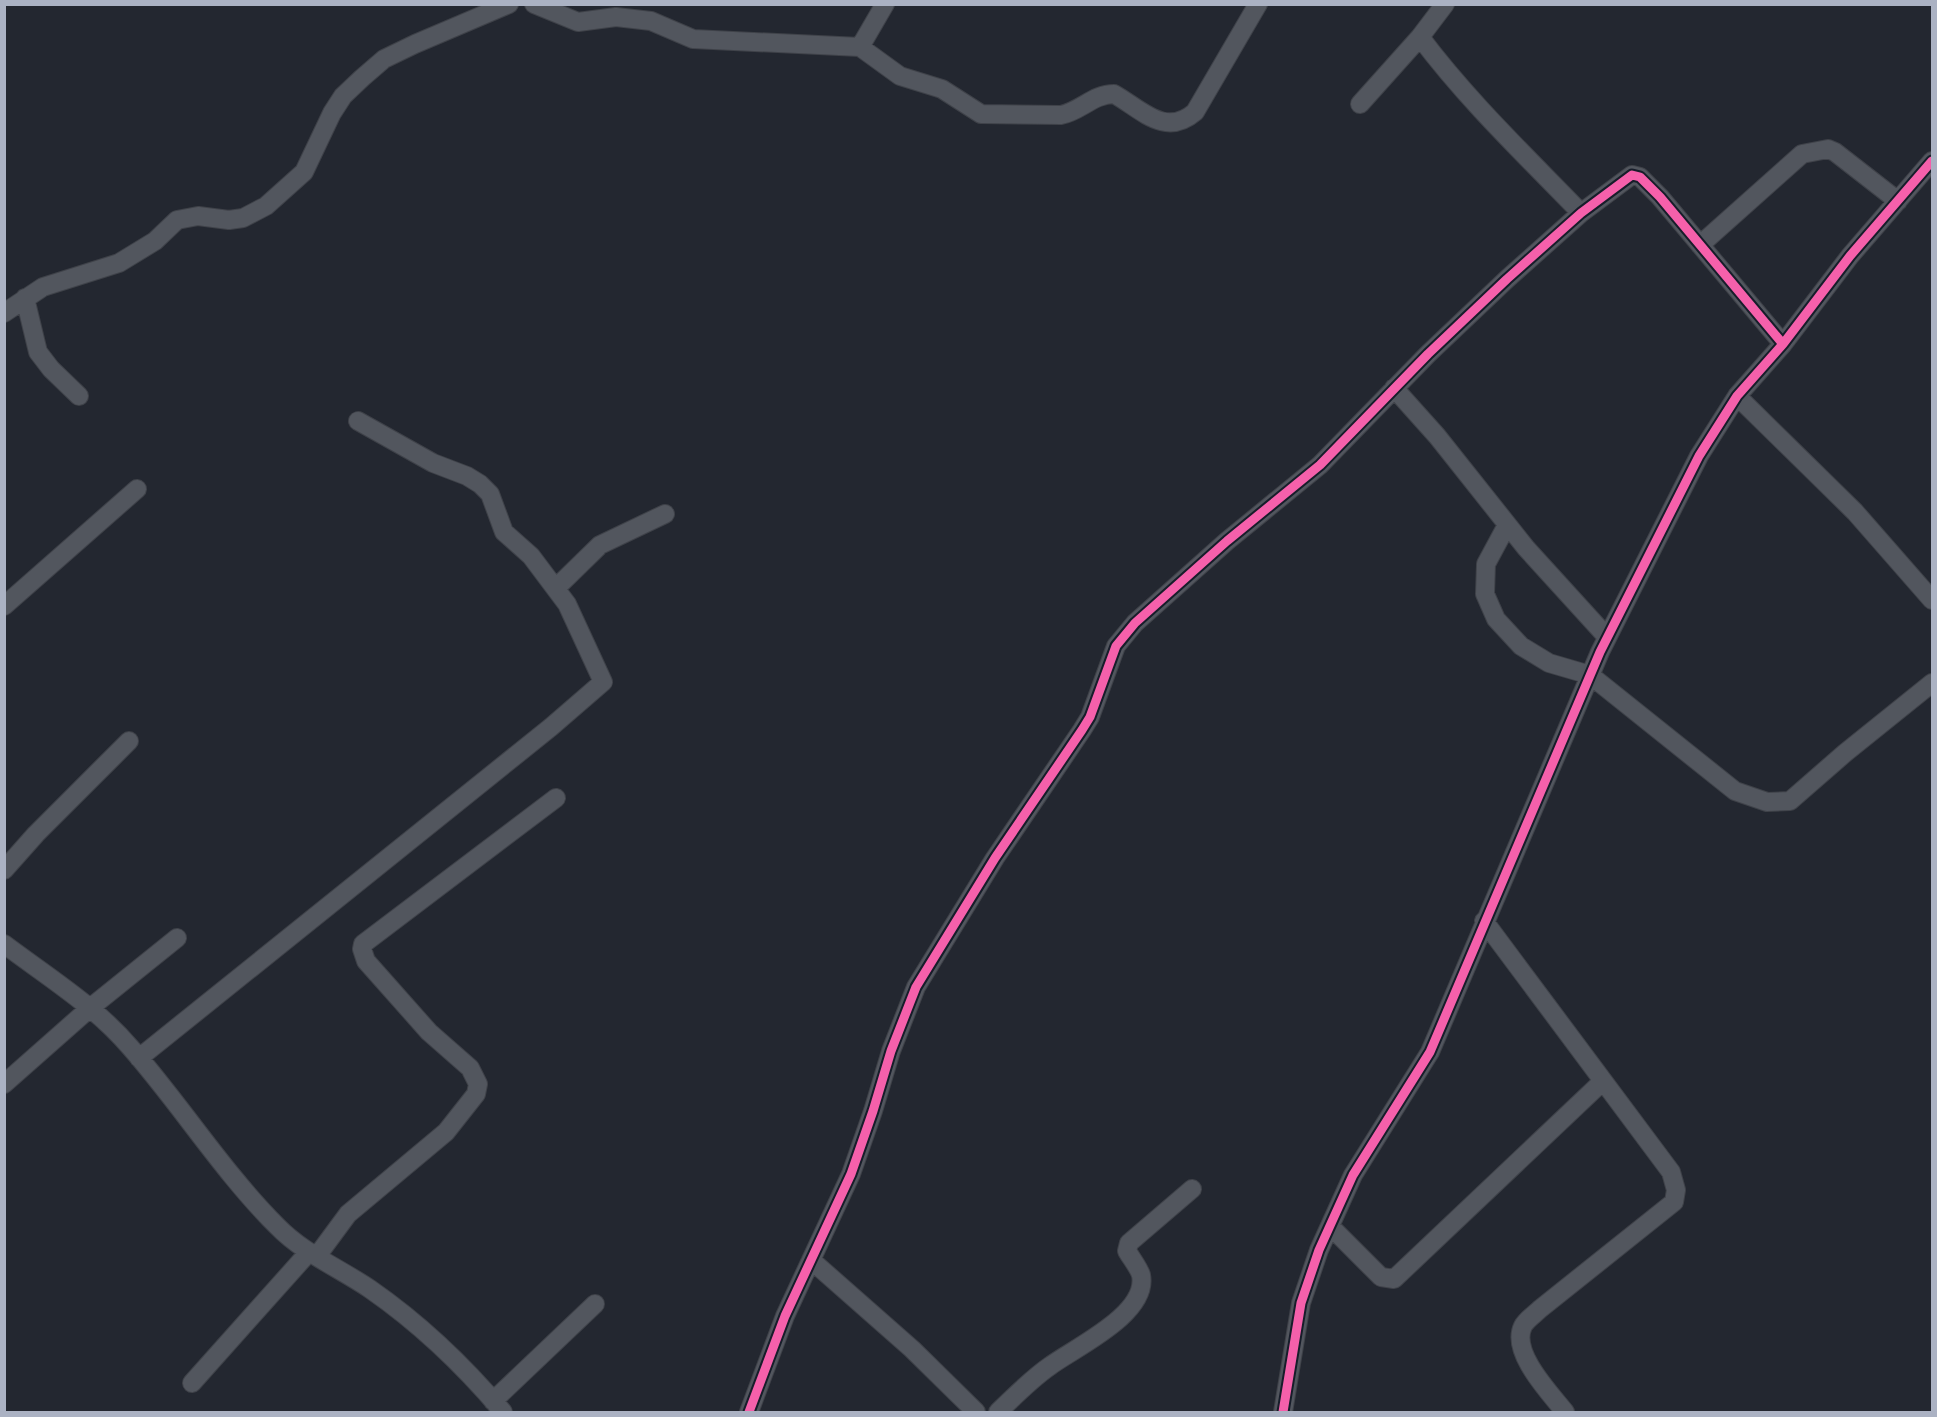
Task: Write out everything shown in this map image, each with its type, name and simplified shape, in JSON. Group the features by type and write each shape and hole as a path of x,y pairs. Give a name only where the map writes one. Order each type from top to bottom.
{"street":[{"path":"4,313 42,287 119,263 155,241 177,220 198,216 229,220 243,218 266,206 304,172 324,128 343,96 377,65 415,44 509,4"},
{"path":"534,4 578,21 616,17 651,21 693,39 860,47 900,75 942,88 981,114 1061,115 1069,113 1093,98 1114,94 1162,122 1174,124 1185,120 1195,112 1258,4"},
{"path":"651,21 659,4"},
{"path":"860,47 885,4"},
{"path":"1360,104 1420,37 1445,4"},
{"path":"1420,37 1493,122 1581,213"},
{"path":"1700,245 1802,154 1819,149 1835,152 1898,201"},
{"path":"1283,1413 1301,1303 1330,1226 1353,1175 1430,1052 1607,637 1699,456 1737,396 1783,344 1851,256 1932,161"},
{"path":"750,1413 786,1316 850,1174 873,1112 891,1051 916,987 995,858 1082,730 1116,646 1158,600 1320,465 1394,388 1507,279 1581,213 1632,175 1640,177 1660,197 1783,344"},
{"path":"25,298 38,352 51,369 79,396"},
{"path":"1394,388 1437,436 1507,525 1607,637"},
{"path":"1737,396 1856,512 1932,600"},
{"path":"139,1058 551,727 603,682 585,645 580,627 557,587 531,556 504,532 490,495 480,484 433,463 358,421"},
{"path":"4,606 137,489"},
{"path":"557,587 600,545 665,514"},
{"path":"1507,525 1486,564 1485,594 1496,619 1521,646 1549,663 1590,675 1735,791 1767,802 1790,801 1932,683"},
{"path":"4,870 36,834 129,741"},
{"path":"192,1383 348,1214 446,1132 476,1094 478,1084 470,1068 429,1032 366,960 362,949 363,944 556,798"},
{"path":"1484,921 1671,1172 1677,1190 1674,1202 1523,1325 1520,1342 1529,1366 1565,1413"},
{"path":"4,1084 90,1008 177,938"},
{"path":"4,944 90,1008 139,1058 254,1202 278,1227 313,1254 371,1290 411,1321 498,1408 595,1304"},
{"path":"1330,1226 1381,1277 1394,1279 1603,1081"},
{"path":"998,1413 1050,1365 1100,1335 1125,1312 1138,1296 1141,1275 1127,1251 1130,1242 1192,1189"},
{"path":"811,1260 912,1349 976,1413"}],"cycle path":[{"path":"1283,1412 1301,1303 1319,1250 1353,1175 1430,1052 1600,652 1699,456 1737,396 1783,344 1850,256 1932,161"},
{"path":"749,1412 785,1316 851,1174 891,1051 916,987 995,858 1090,717 1116,646 1135,623 1227,541 1320,465 1428,354 1507,279 1581,213 1632,175 1640,177 1660,197 1783,344"}]}
